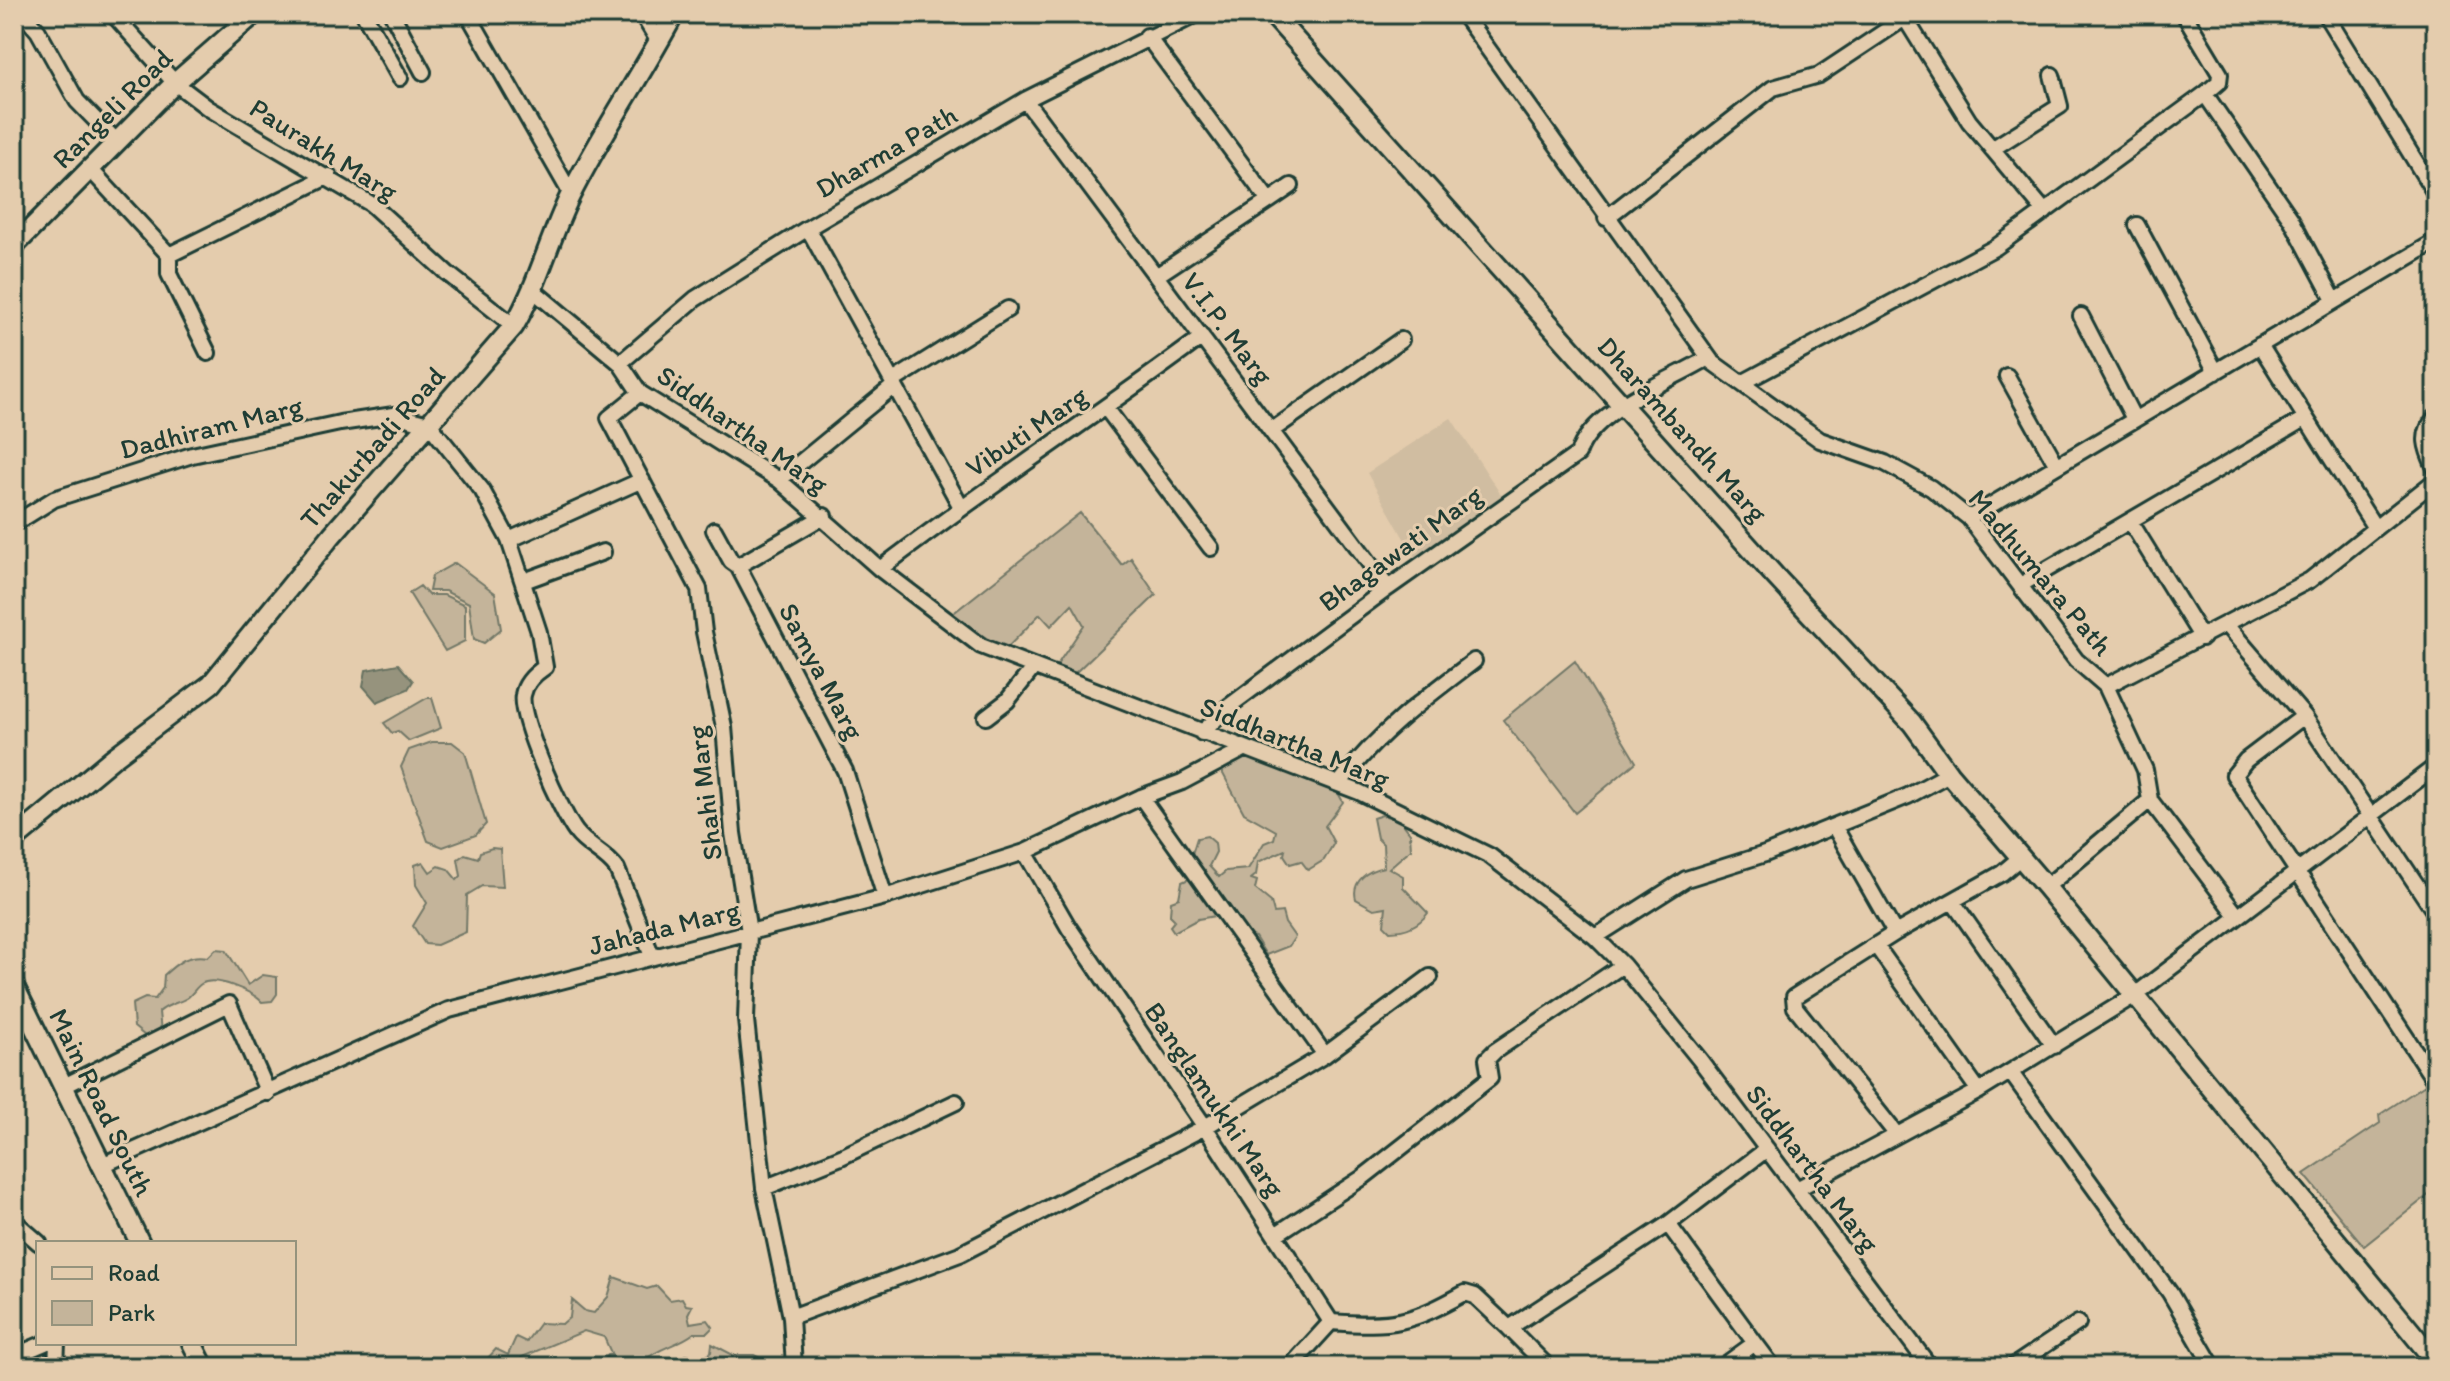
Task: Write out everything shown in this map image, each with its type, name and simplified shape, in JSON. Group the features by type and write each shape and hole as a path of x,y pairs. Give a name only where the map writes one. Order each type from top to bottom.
{"main road":[{"name":"Rangeli Road","path":"14,246 175,83 254,14"},
{"name":"Thakurbadi Road","path":"14,840 211,684 332,535 514,326 534,291 545,251 571,194 674,14"},
{"name":"Dharambandh Marg","path":"1272,14 1775,576 1912,723 1949,774 2046,887 2436,1362"},
{"name":"Main Road South","path":"14,986 139,1241"},
{"path":"193,1345 204,1367"}],"street":[{"path":"23,14 38,31 77,101 117,142"},
{"name":"Paurakh Marg","path":"113,14 175,83 208,108 329,176 371,204 447,273 514,326"},
{"path":"364,14 400,78"},
{"path":"392,14 423,72"},
{"path":"468,14 571,194"},
{"path":"642,14 659,42"},
{"name":"Dharma Path","path":"620,363 695,299 808,228 1025,100 1147,36 1197,14"},
{"name":"Madhumara Path","path":"1463,14 1708,358 1820,440 1885,463 1931,488 1969,518 2022,584 2076,660 2106,686 2145,770 2150,800"},
{"path":"1742,383 1996,247 2141,137 2205,94 2219,82 2220,74 2184,14"},
{"path":"2325,14 2436,195"},
{"path":"1606,218 1773,88 1819,75 1908,16 1969,121 2045,212"},
{"path":"384,49 405,36"},
{"path":"1147,36 1269,201"},
{"path":"1992,149 2060,106 2052,75"},
{"path":"2205,94 2291,219 2334,300"},
{"name":"V.I.P. Marg","path":"1025,100 1388,588"},
{"path":"90,169 169,255 169,274 208,353"},
{"path":"169,255 329,176"},
{"path":"1156,276 1291,186"},
{"path":"2137,225 2216,372"},
{"path":"808,228 961,507"},
{"path":"1969,518 2436,241"},
{"name":"Siddhartha Marg","path":"534,291 620,363 640,393 779,480 824,516 880,569 981,646 1339,784 1490,856 1595,937 1623,965 1767,1149 1930,1367"},
{"path":"779,480 894,383 1008,309"},
{"path":"2081,316 2134,419"},
{"name":"Vibuti Marg","path":"880,569 961,507 1106,408 1202,337"},
{"path":"1271,431 1401,340"},
{"path":"2260,345 2375,528"},
{"name":"Bhagawati Marg","path":"1202,733 1228,707 1388,588 1578,454 1583,438 1623,403 1667,383 1708,358"},
{"path":"2007,376 2056,464"},
{"name":"Shahi Marg","path":"640,393 609,418 699,589 704,632 724,727 733,833 749,932 746,1020 764,1188 791,1317 794,1367"},
{"path":"1106,408 1211,548"},
{"name":"Dadhiram Marg","path":"14,524 54,499 192,455 394,415 429,424"},
{"path":"2436,417 2425,432 2425,446 2436,470"},
{"path":"2022,584 2304,419"},
{"path":"429,424 482,490 509,540 524,581 545,667 535,673 522,693 523,712 546,769 548,787 564,806 577,834 609,858 617,869 652,956"},
{"path":"509,540 642,480"},
{"path":"2106,686 2227,626 2310,580 2436,480"},
{"path":"738,566 824,516"},
{"path":"2130,521 2202,638"},
{"name":"Samya Marg","path":"714,530 731,561 738,566 845,771 885,897"},
{"path":"524,581 603,552"},
{"path":"2227,626 2304,716 2436,914"},
{"path":"1339,784 1354,764 1405,714 1474,661"},
{"path":"986,717 1007,701 1034,667"},
{"path":"2304,716 2246,760 2234,775 2430,1064 2436,1083"},
{"name":"Jahada Marg","path":"100,1166 449,1010 885,897 1025,852 1141,797 1182,782 1244,749"},
{"path":"1797,1189 2011,1073 2135,995 2236,914 2373,817 2436,766"},
{"path":"1595,937 1686,879 1765,854 1908,796 1949,774"},
{"path":"1141,797 1325,1055"},
{"path":"2046,887 2150,800 2236,914"},
{"path":"1834,826 1895,933"},
{"name":"Banglamukhi Marg","path":"1025,852 1069,928 1205,1127 1331,1322"},
{"path":"1897,1135 1795,1007 1794,997 1895,933 2002,873 2021,857"},
{"path":"1953,902 2054,1046"},
{"path":"1877,947 1979,1091"},
{"path":"1275,1235 1362,1178 1490,1078 1487,1059 1495,1051 1623,965"},
{"path":"791,1317 960,1254 1205,1127 1325,1055 1430,977"},
{"path":"62,1087 229,1004 268,1093"},
{"path":"2011,1073 2170,1293 2213,1367"},
{"path":"764,1188 841,1157 956,1102"},
{"path":"1509,1328 1668,1224 1767,1149"},
{"path":"14,1221 37,1241"},
{"path":"1668,1224 1773,1367"},
{"path":"1290,1367 1331,1322 1394,1324 1416,1320 1465,1293 1475,1296 1548,1367"},
{"path":"2012,1367 2078,1323"},
{"path":"1722,1367 1755,1343"},
{"path":"14,1356 40,1345"},
{"path":"56,1367 57,1345"}],"shaded area":[{"path":"1451,418 1503,498 1415,558 1367,473"},
{"path":"398,664 413,681 408,689 377,702 363,686 366,670"}],"green space":[{"path":"1080,513 1122,565 1131,558 1156,595 1074,674 1055,668 1084,625 1072,604 1051,626 1040,614 1005,650 951,615"},
{"path":"455,563 495,593 501,629 484,643 474,639 469,603 445,591 429,591 432,576"},
{"path":"420,586 428,595 444,595 465,605 465,641 445,651 409,593"},
{"path":"1575,661 1636,762 1575,813 1503,720"},
{"path":"432,698 441,728 409,741 398,731 392,733 384,723"},
{"path":"432,742 452,742 465,752 486,824 476,835 443,847 428,841 401,767 409,750"},
{"path":"1252,758 1336,789 1343,802 1325,826 1334,843 1324,860 1308,870 1301,861 1290,864 1284,855 1285,850 1258,862 1256,875 1251,879 1257,881 1255,889 1271,902 1274,913 1282,912 1285,923 1295,937 1289,946 1266,955 1255,937 1244,935 1232,913 1198,919 1174,932 1170,926 1175,920 1170,915 1171,901 1179,898 1182,882 1191,878 1192,854 1197,838 1207,836 1215,843 1216,852 1209,866 1219,877 1226,871 1248,869 1264,843 1274,839 1276,831 1244,813 1222,772 1233,760"},
{"path":"1382,815 1400,820 1410,833 1411,849 1389,868 1403,876 1403,887 1428,913 1416,924 1396,931 1390,931 1384,925 1386,907 1374,909 1356,899 1355,893 1362,877 1384,867 1383,844 1377,838 1373,818"},
{"path":"500,849 503,887 482,886 467,895 466,932 437,945 425,944 413,926 427,903 416,885 415,865 423,862 430,872 439,866 448,869 457,880 461,876 458,859 465,854 478,858 480,852"},
{"path":"216,949 226,950 248,985 263,975 277,977 277,994 272,1001 262,1002 233,986 207,982 199,985 187,998 159,1012 161,1032 150,1040 134,1027 132,1004 145,998 155,999 163,988 164,975 179,963 195,956 208,957"},
{"path":"2425,1085 2436,1099 2436,1153 2429,1158 2436,1168 2436,1189 2364,1246 2304,1174 2380,1123 2379,1115"},
{"path":"614,1277 647,1289 657,1286 670,1300 682,1298 686,1305 692,1306 688,1314 690,1323 708,1320 713,1327 707,1333 694,1333 651,1356 645,1360 649,1367 600,1367 608,1355 612,1355 604,1337 584,1331 522,1357 513,1367 480,1367 496,1349 508,1355 516,1337 526,1342 540,1323 562,1324 570,1317 572,1300 585,1311 594,1313 608,1297"},
{"path":"712,1344 733,1355 754,1355 764,1360 762,1367 668,1367 685,1355 705,1358 711,1352"}]}
